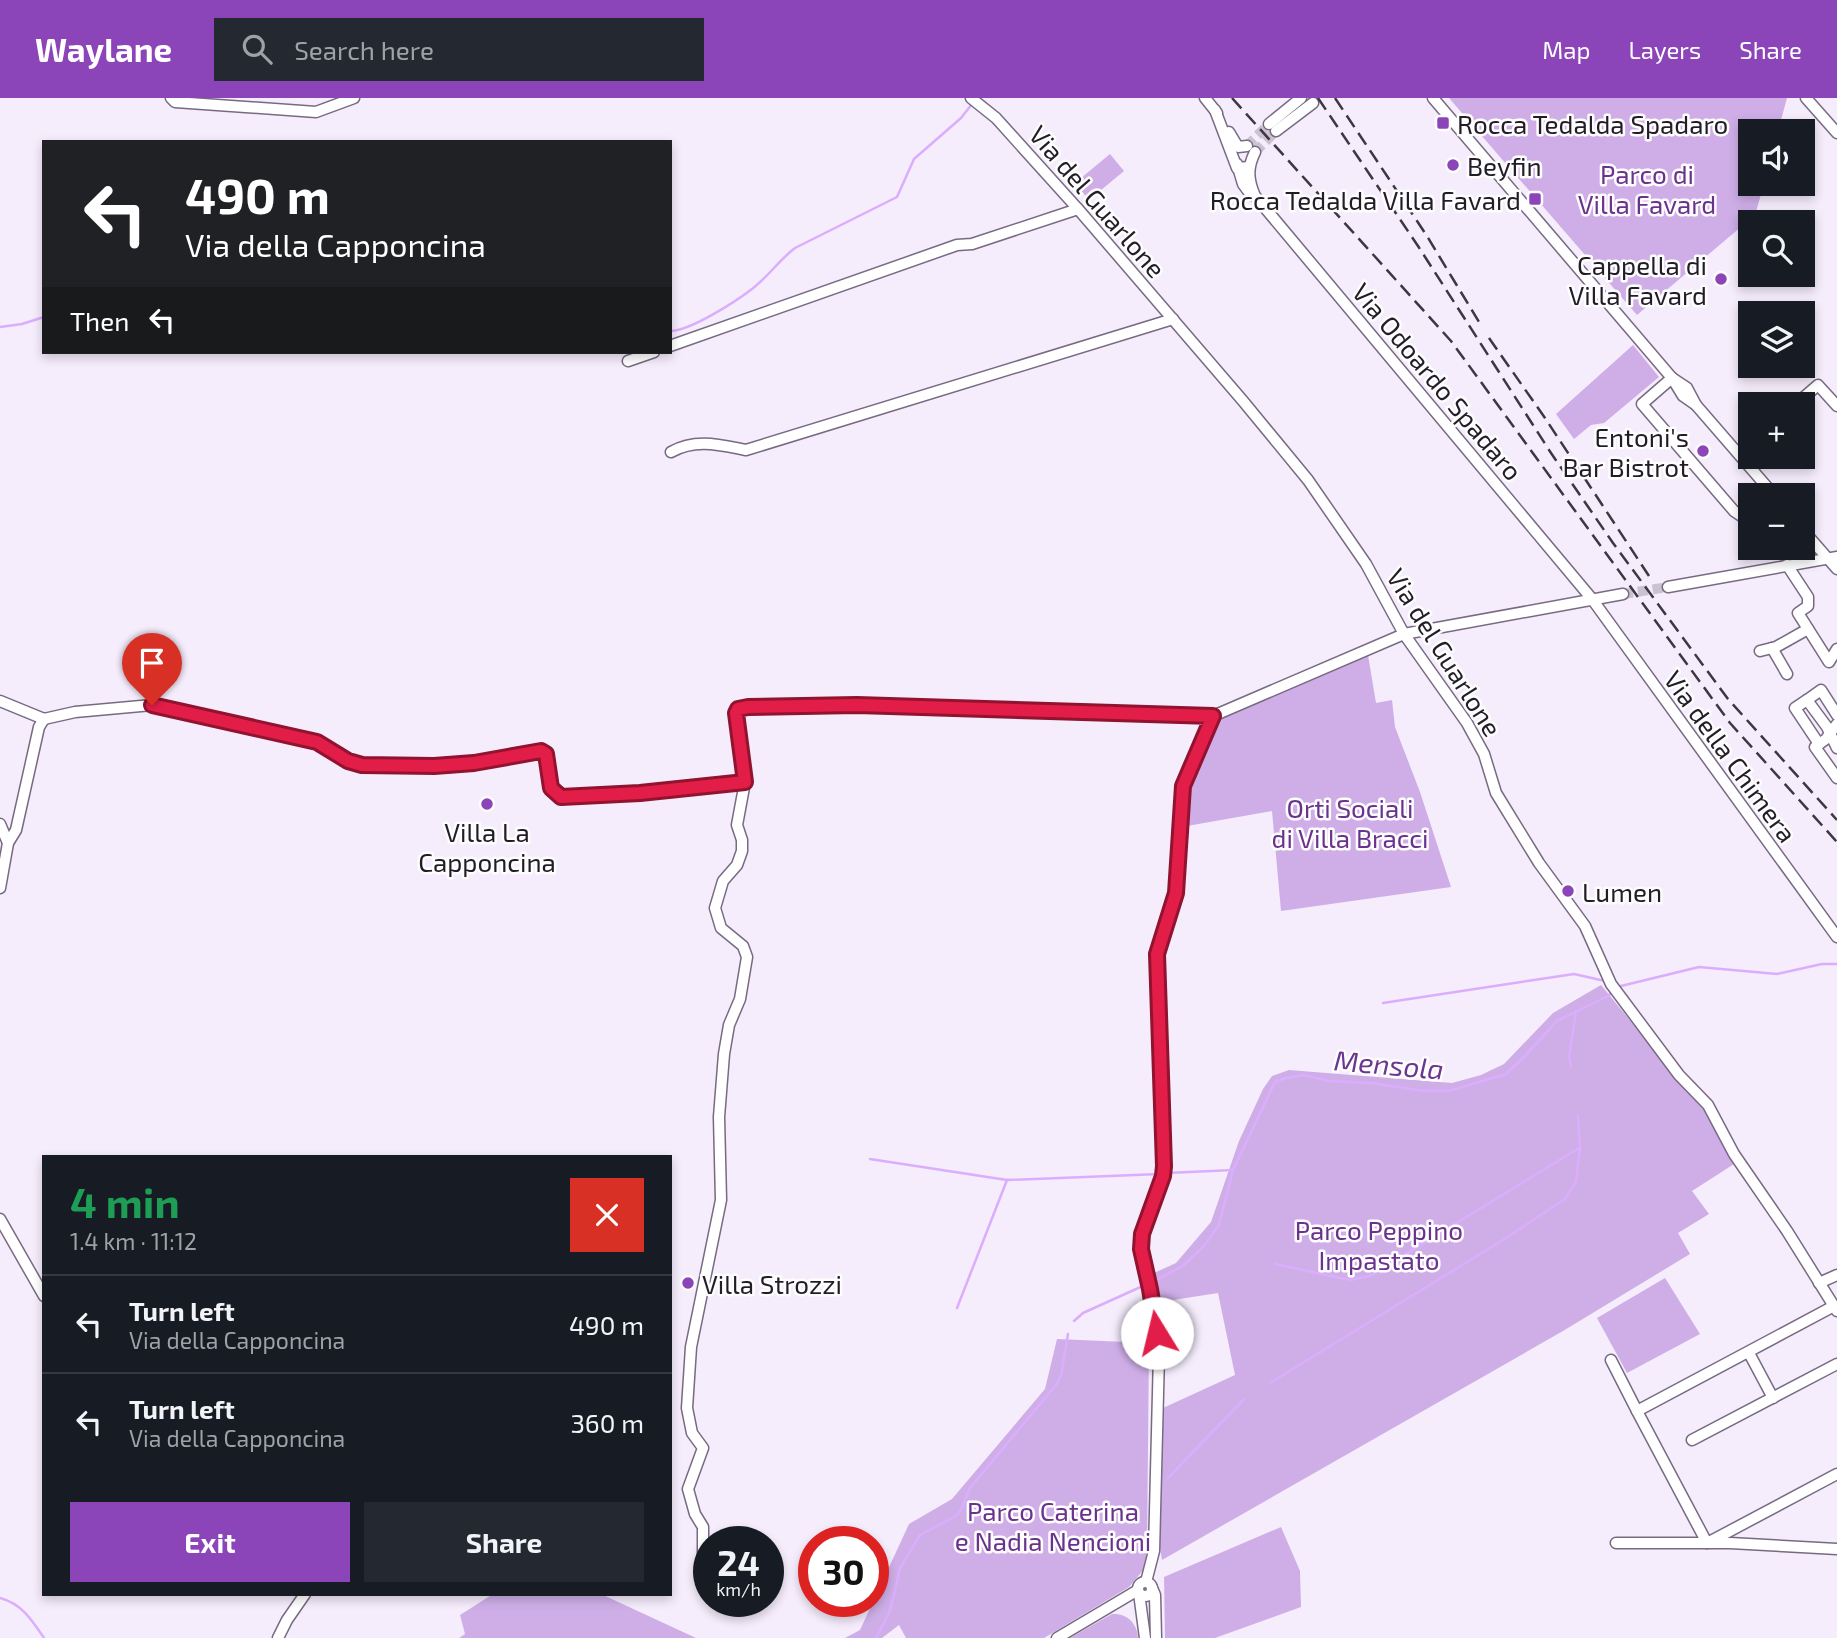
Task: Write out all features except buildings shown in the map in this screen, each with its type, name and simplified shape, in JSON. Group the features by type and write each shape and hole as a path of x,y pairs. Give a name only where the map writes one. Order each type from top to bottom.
{"street":[{"path":"171,98 175,102 316,112 354,98"},
{"path":"1205,98 1238,147 1251,149"},
{"path":"1301,98 1273,127 1313,103"},
{"path":"1433,98 1672,378 1683,397 1696,405 1738,452"},
{"path":"1806,98 1837,133"},
{"name":"Via del Guarlone","path":"973,100 996,118 1078,208 1308,480 1366,564 1404,634 1470,729 1483,754 1496,793 1539,863 1586,926 1611,984 1679,1074 1708,1105 1734,1154 1781,1221 1836,1309"},
{"path":"1215,110 1242,184 1259,202"},
{"path":"1237,168 1249,167 1251,149"},
{"path":"1237,168 1238,157 1251,149"},
{"name":"Via Odoardo Spadaro","path":"1249,167 1252,191 1259,202 1592,599"},
{"path":"672,345 957,245 972,244 1078,208"},
{"path":"671,452 685,444 710,443 746,450 1173,319"},
{"path":"628,361 648,354"},
{"path":"1672,378 1642,404 1738,508"},
{"path":"1810,392 1818,385 1837,406"},
{"path":"1752,469 1764,483"},
{"path":"1815,541 1833,557 1837,569"},
{"path":"1668,587 1833,557"},
{"path":"1787,565 1808,597 1808,606 1798,613 1829,662 1837,649"},
{"path":"702,1526 695,1514 688,1489 704,1448 692,1433 687,1408 691,1347 721,1200 719,1117 723,1054 729,1025 740,999 747,957 743,946 720,928 715,908 723,881 737,865 742,851 737,825 745,782 736,713 738,709 857,705 1213,716 1404,634 1623,594"},
{"name":"Via della Chimera","path":"1592,599 1837,937"},
{"path":"1760,651 1772,648 1808,629"},
{"path":"1772,648 1787,674"},
{"path":"1819,744 1794,708 1821,690 1837,715"},
{"path":"1807,700 1837,748"},
{"path":"0,701 44,719 75,712 152,705 317,742 348,761 362,765 434,766 474,763 541,751 546,754 551,788 561,797 640,793 745,782"},
{"path":"1138,1591 1148,1596 1154,1551 1159,1354 1141,1241 1163,1176 1165,1157 1157,954 1176,893 1183,786 1213,716"},
{"path":"0,888 8,843 16,830 39,727 44,719"},
{"path":"1837,724 1826,739 1815,747 1837,778"},
{"path":"0,824 8,843"},
{"path":"0,1219 42,1292"},
{"path":"1819,1283 1837,1275"},
{"path":"1637,1411 1836,1309"},
{"path":"1749,1353 1773,1398"},
{"path":"1611,1360 1707,1543"},
{"path":"1692,1440 1837,1364"},
{"path":"1707,1543 1837,1474"},
{"path":"1616,1543 1707,1543 1837,1549"},
{"path":"1149,1585 1155,1594 1156,1638"},
{"path":"1057,1638 1138,1591"},
{"path":"1138,1591 1145,1638"},
{"path":"278,1638 286,1620 304,1596"}],"green space":[{"name":"Parco di Villa Favard","path":"1449,98 1787,98 1781,119 1738,119 1738,196 1761,196 1756,210 1738,210 1738,229 1637,315"},
{"path":"1110,154 1124,171 1089,200 1075,183"},
{"path":"1633,345 1659,377 1604,423 1591,425 1574,439 1556,414"},
{"name":"Orti Sociali di Villa Bracci","path":"1368,655 1376,703 1392,700 1395,727 1420,792 1451,887 1281,911 1272,811 1187,826 1188,782 1216,719"},
{"name":"Parco Peppino Impastato","path":"1601,985 1726,1137 1734,1164 1692,1191 1709,1214 1678,1233 1690,1254 1563,1331 1162,1560 1157,1531 1163,1408 1235,1375 1218,1293 1160,1302 1154,1273 1176,1263 1211,1222 1239,1141 1263,1089 1272,1076 1289,1070 1452,1083 1481,1075 1504,1064 1553,1013"},
{"path":"1665,1278 1700,1334 1627,1373 1597,1318"},
{"name":"Parco Caterina e Nadia Nencioni","path":"1057,1339 1149,1343 1147,1554 1144,1569 1129,1587 1044,1638 906,1638 899,1625 882,1638 845,1638 860,1630 866,1617 889,1617 889,1567 909,1524 952,1499 1045,1389"},
{"path":"1281,1527 1300,1571 1301,1607 1215,1638 1165,1638 1164,1577"},
{"path":"490,1596 605,1596 696,1638 459,1638 465,1634 460,1615"},
{"path":"1112,1614 1122,1615 1130,1620 1136,1628 1138,1638 1070,1638"}],"waterway":[{"path":"672,331 700,321 735,301 758,284 795,248 897,197 914,159 961,118 972,104"},
{"path":"0,327 42,318"},
{"name":"Mensola","path":"1151,1283 1184,1265 1204,1246 1219,1225 1233,1170 1275,1082 1304,1075 1329,1081 1449,1091 1506,1074 1557,1021 1606,997 1621,986 1699,967 1777,974 1822,964 1837,964"},
{"path":"1383,1003 1574,974 1605,981"},
{"path":"1571,1066 1569,1058 1576,1011"},
{"path":"1270,1383 1565,1199 1576,1182 1580,1148 1578,1116"},
{"path":"1275,1264 1350,1280 1370,1276 1579,1148"},
{"path":"870,1159 1007,1180 1160,1174"},
{"path":"1167,1173 1233,1170"},
{"path":"957,1308 1007,1180"},
{"name":"Mensola","path":"1074,1321 1083,1313 1145,1285"},
{"name":"Mensola","path":"876,1638 890,1611 900,1568 920,1535 956,1516 970,1488 1056,1385 1061,1376 1068,1334"},
{"path":"1168,1478 1244,1399"},
{"path":"0,1598 20,1609 44,1638"}],"tunnel":[{"path":"1247,146 1269,124"},
{"path":"1255,152 1276,131"},
{"path":"1623,594 1668,587"}],"railway":[{"path":"1232,98 1451,341 1730,723 1837,842"},
{"path":"1318,98 1613,543 1728,699 1837,820"},
{"path":"1335,98 1427,236 1479,322"},
{"path":"1489,338 1649,576"}],"place":[{"name":"Rocca Tedalda Spadaro","path":"1443,123"},
{"name":"Beyfin","path":"1453,165"},
{"name":"Rocca Tedalda Villa Favard","path":"1535,199"},
{"name":"Cappella di Villa Favard","path":"1721,279"},
{"name":"Entoni's Bar Bistrot","path":"1703,451"},
{"name":"Villa La Capponcina","path":"487,804"},
{"name":"Lumen","path":"1568,891"},
{"name":"Villa Strozzi","path":"688,1283"}],"route":[{"path":"152,705 317,742 348,761 362,765 434,766 474,763 541,751 546,754 551,788 561,797 640,793 745,782 736,713 738,709 748,707 857,705 1213,716 1183,786 1176,893 1157,954 1165,1149 1163,1176 1142,1234 1141,1249 1157,1333"}]}
